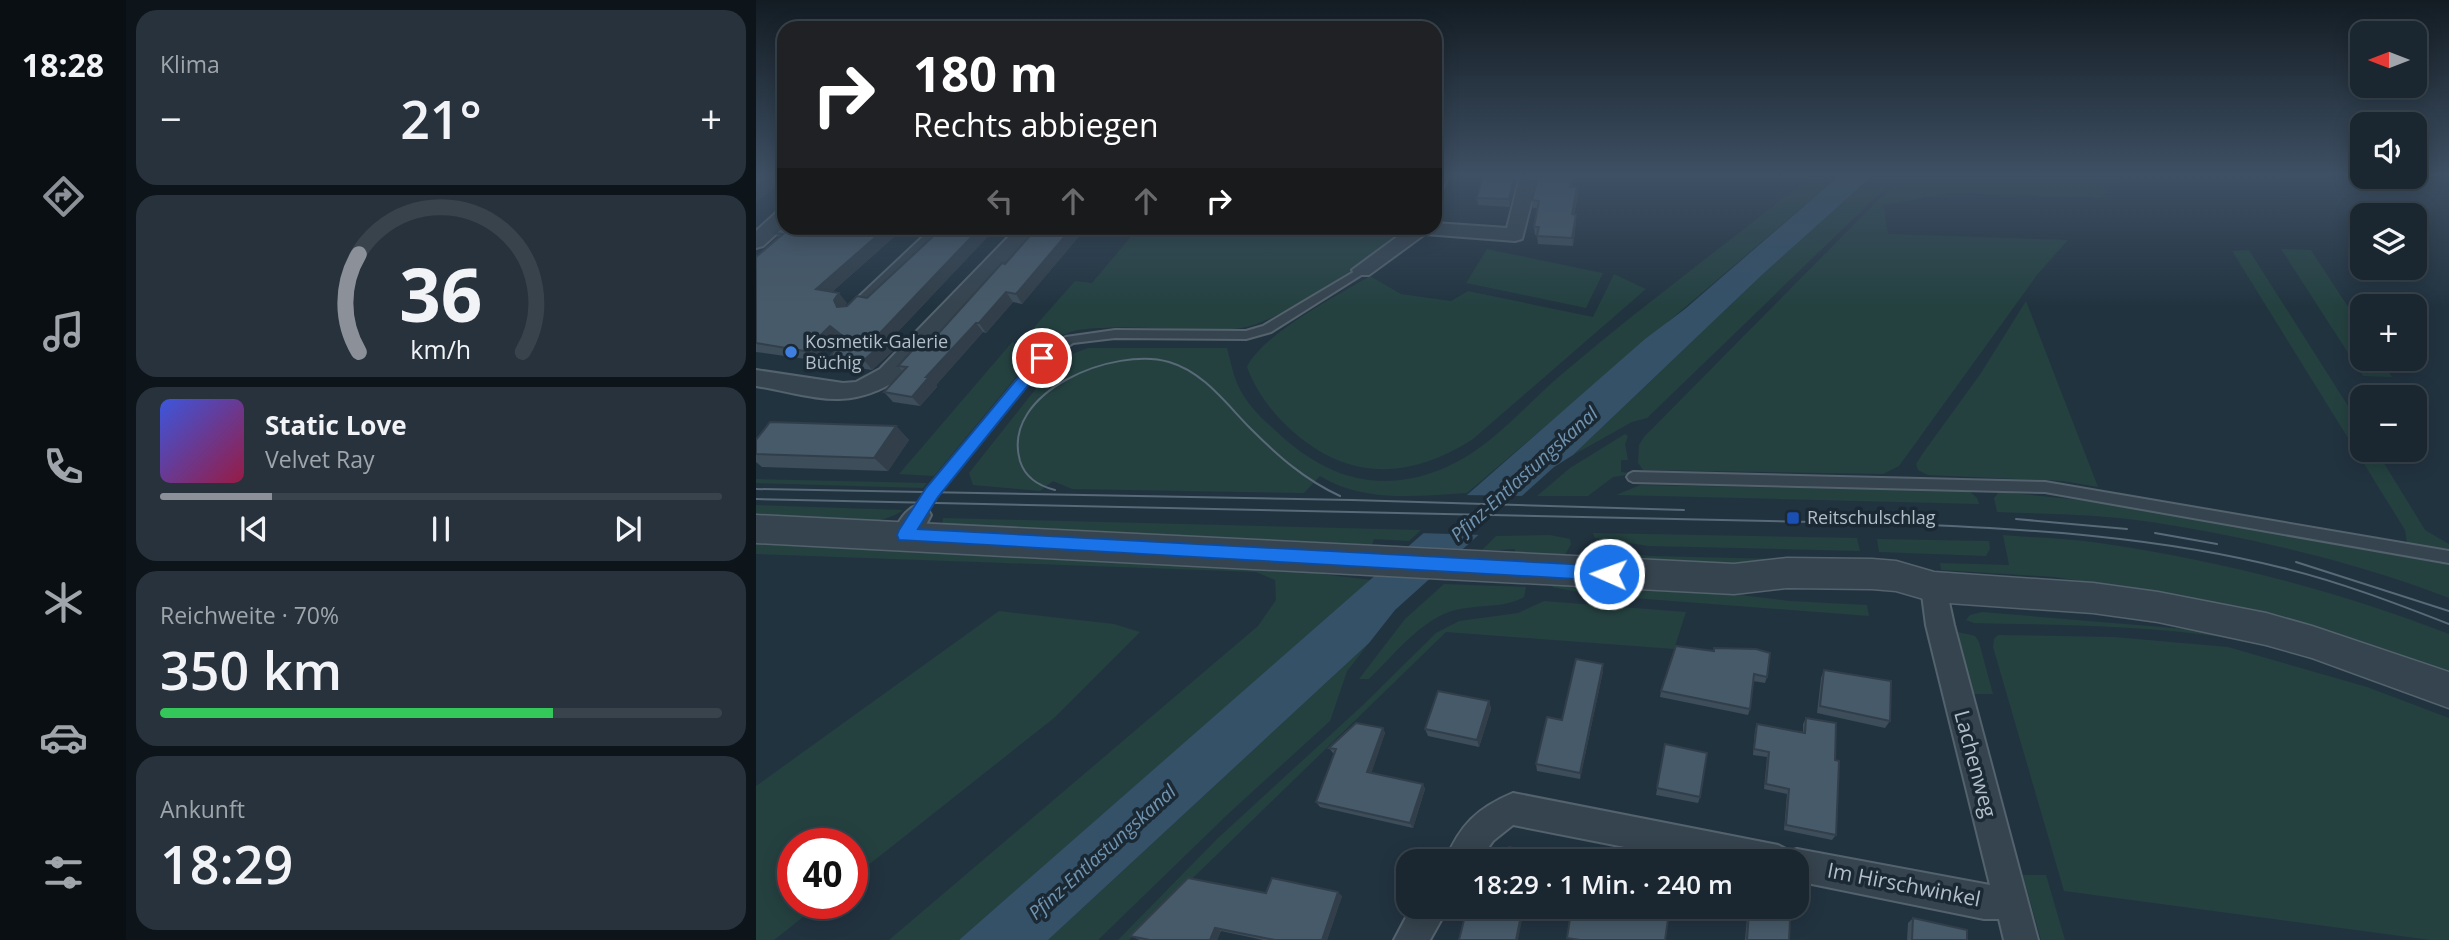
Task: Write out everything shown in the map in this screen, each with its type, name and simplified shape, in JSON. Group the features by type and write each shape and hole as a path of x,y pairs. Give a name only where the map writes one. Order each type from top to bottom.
{"street":[{"path":"1442,229 1515,234 1518,220"},
{"path":"756,242 777,222"},
{"path":"756,378 836,391 854,391 873,385 893,372 1021,235"},
{"path":"1362,270 1411,235"},
{"path":"756,529 911,525 1379,563 1734,579 1787,591 1875,595 1910,594 1934,587 2093,598 2216,618 2312,642 2449,690"},
{"name":"Lachenweg","path":"1934,587 1940,625 2021,940"},
{"path":"1468,849 1478,833 1494,816 1513,809 1717,849"},
{"name":"Im Hirschwinkel","path":"1809,867 1984,902 2011,902"},
{"path":"1411,940 1424,919"}],"lane":[{"path":"850,311 930,235"},
{"path":"911,525 932,493 1042,358 1070,340 1115,334 1246,335 1267,329 1362,270"},
{"path":"1633,477 2045,487 2449,557"}],"green space":[{"path":"1755,220 1788,220 1467,493 1410,496 1373,494 1337,485 1320,476 1304,493 1072,489 1053,481 1040,491 973,485 969,473 1064,357 1088,348 1227,348 1237,383 1249,404 1295,448 1333,470 1354,477 1396,481 1419,477 1460,461 1491,439 1593,348"},
{"path":"1823,220 1852,220 1647,418 1632,422 1573,455"},
{"path":"1858,220 1886,220 1888,234 2068,240 2037,275 1899,466 1883,474 1643,470 1638,463 1639,445"},
{"path":"1132,235 1395,235 1326,287 1258,323 1224,330 1119,327 1086,329 1070,332 1031,347 1027,342 1030,332 1075,281 1092,283"},
{"path":"1487,249 1603,273 1586,308 1466,283"},
{"path":"2281,249 2311,250 2350,310 2350,356"},
{"path":"2249,250 2350,409 2350,441 2232,251"},
{"path":"1614,274 1646,289 1473,439 1449,453 1402,468 1356,466 1311,446 1289,428 1270,407 1247,367 1255,355 1284,329 1370,276 1401,294 1451,301 1468,291 1593,317"},
{"path":"2026,301 2098,487 2063,481 1928,475 1918,470 1916,464 1923,453 1981,373"},
{"path":"1013,341 1019,353 1028,359 1026,365 934,476 899,474"},
{"path":"2360,371 2388,371 2392,377 2363,376"},
{"path":"1625,434 1628,436 1625,444 1628,460 1621,460 1621,472 1628,473 1627,475 1613,477 1588,496 1537,496 1570,468"},
{"path":"2363,462 2383,462 2425,530 2449,544 2449,553 2407,544 2405,530"},
{"path":"756,479 927,483 923,488 756,483"},
{"path":"1640,485 1969,491 1979,504 1616,495"},
{"path":"1999,492 2103,502 2449,565 2449,598 2340,562 2226,535 2113,517 1997,512 1994,498"},
{"path":"756,505 903,510 872,521 833,524 756,520"},
{"path":"943,518 1421,530 1409,541 1374,539 1371,547 942,525"},
{"path":"1593,533 1857,538 1860,551 1649,546 1595,538"},
{"path":"1550,535 1570,539 1571,544 1565,555 1515,554 1515,549 1481,551 1496,536"},
{"path":"2003,535 2087,541 2144,550 2320,590 2449,634 2449,678 2126,588 2055,577 1941,570 1940,563 2009,565"},
{"path":"1877,539 1989,541 1990,549 1986,556 1879,552"},
{"path":"756,542 1288,570 1371,580 959,940 889,940 1258,626 1276,600 1275,580 1256,572 756,554"},
{"path":"1595,547 1649,556 1859,561 1705,566 1598,557 1593,551"},
{"path":"1444,584 1526,587 1524,597 1515,601 1458,609 1438,617 1406,641 1369,679 1359,679 1405,619"},
{"path":"1553,584 1707,591 1790,601 1867,605 1869,616 1594,595 1552,587"},
{"path":"1544,601 1686,612 1674,649 1446,632 1129,940 1118,940 1217,839 1363,705 1436,633 1459,621 1518,613"},
{"path":"999,611 1114,624 1140,632 1054,718 868,865 868,828 777,828 777,919 801,919 774,940 756,940 756,786"},
{"path":"1982,612 2221,632 2268,642 2366,677 2276,649 2221,637 2129,628 1974,623 1966,620 1970,615"},
{"path":"1958,632 1975,636 1979,642 1993,694 1973,694"},
{"path":"1998,635 2114,637 2228,647 2367,687 2449,718 2449,940 2431,940 2064,891 1993,647 1994,639"},
{"path":"1369,643 1347,671 1330,721 1229,813 1098,940 1048,940"},
{"path":"2023,875 2046,875 2065,940 2041,940"}],"water":[{"name":"Pfinz-Entlastungskanal","path":"1788,220 1823,220 1573,455 1554,467 1395,610 1369,643 1048,940 959,940 1645,339 1685,309"}],"pier":[{"path":"1462,495 1526,496 1482,535 1419,533"}],"building":[{"path":"1535,220 1575,220 1572,238 1537,236 1539,227 1534,227"},
{"path":"782,235 878,235 816,289 839,293 834,300 837,307 847,306 857,296 867,298 934,235 973,235 877,336 889,338 864,360 831,355 845,338 830,326 804,351 756,343 756,257"},
{"path":"1031,235 1066,235 1016,294 1006,292 979,323 976,323 926,377 929,377 912,397 884,392 907,367 898,366 920,342 929,344 1002,263 1005,264"},
{"path":"770,422 896,426 874,458 756,454 756,440"},
{"path":"1676,646 1714,651 1714,648 1756,649 1770,653 1767,677 1754,674 1750,709 1661,691"},
{"path":"1576,659 1603,664 1580,773 1536,764 1547,717 1562,720"},
{"path":"1824,670 1891,681 1890,721 1820,706"},
{"path":"1438,691 1489,701 1477,740 1425,729"},
{"path":"1806,718 1836,723 1835,760 1839,761 1836,835 1786,825 1789,789 1766,784 1769,752 1754,749 1757,724 1805,733"},
{"path":"1356,723 1383,728 1367,772 1423,784 1410,823 1316,802 1336,749 1329,748"},
{"path":"1665,744 1707,753 1700,797 1657,788"},
{"path":"1188,878 1266,893 1272,878 1338,892 1322,940 1275,940 1215,928 1210,940 1150,940 1130,936"},
{"path":"1913,918 1967,930 1967,940 1912,940"},
{"path":"1464,919 1520,919 1516,940 1459,940"},
{"path":"1570,919 1668,919 1665,940 1567,938"},
{"path":"1748,919 1790,920 1789,940 1747,940"}],"tram line":[{"path":"1055,490 1033,480 1020,461 1018,436 1027,414 1044,395 1067,379 1093,368 1121,361 1147,359 1169,362 1193,373 1214,390 1282,458 1315,483 1340,496"},
{"path":"756,489 1352,500 1684,510"},
{"path":"756,499 1905,524 2048,532 2142,542 2236,557 2346,586 2449,624"},
{"path":"2016,519 2127,529"},
{"path":"2155,533 2217,544"},
{"path":"2296,562 2449,611"}],"place":[{"name":"Kosmetik-Galerie Büchig","path":"791,352"},
{"name":"Reitschulschlag","path":"1793,518"}],"route":[{"path":"1042,358 932,493 905,535 1609,574"}]}
